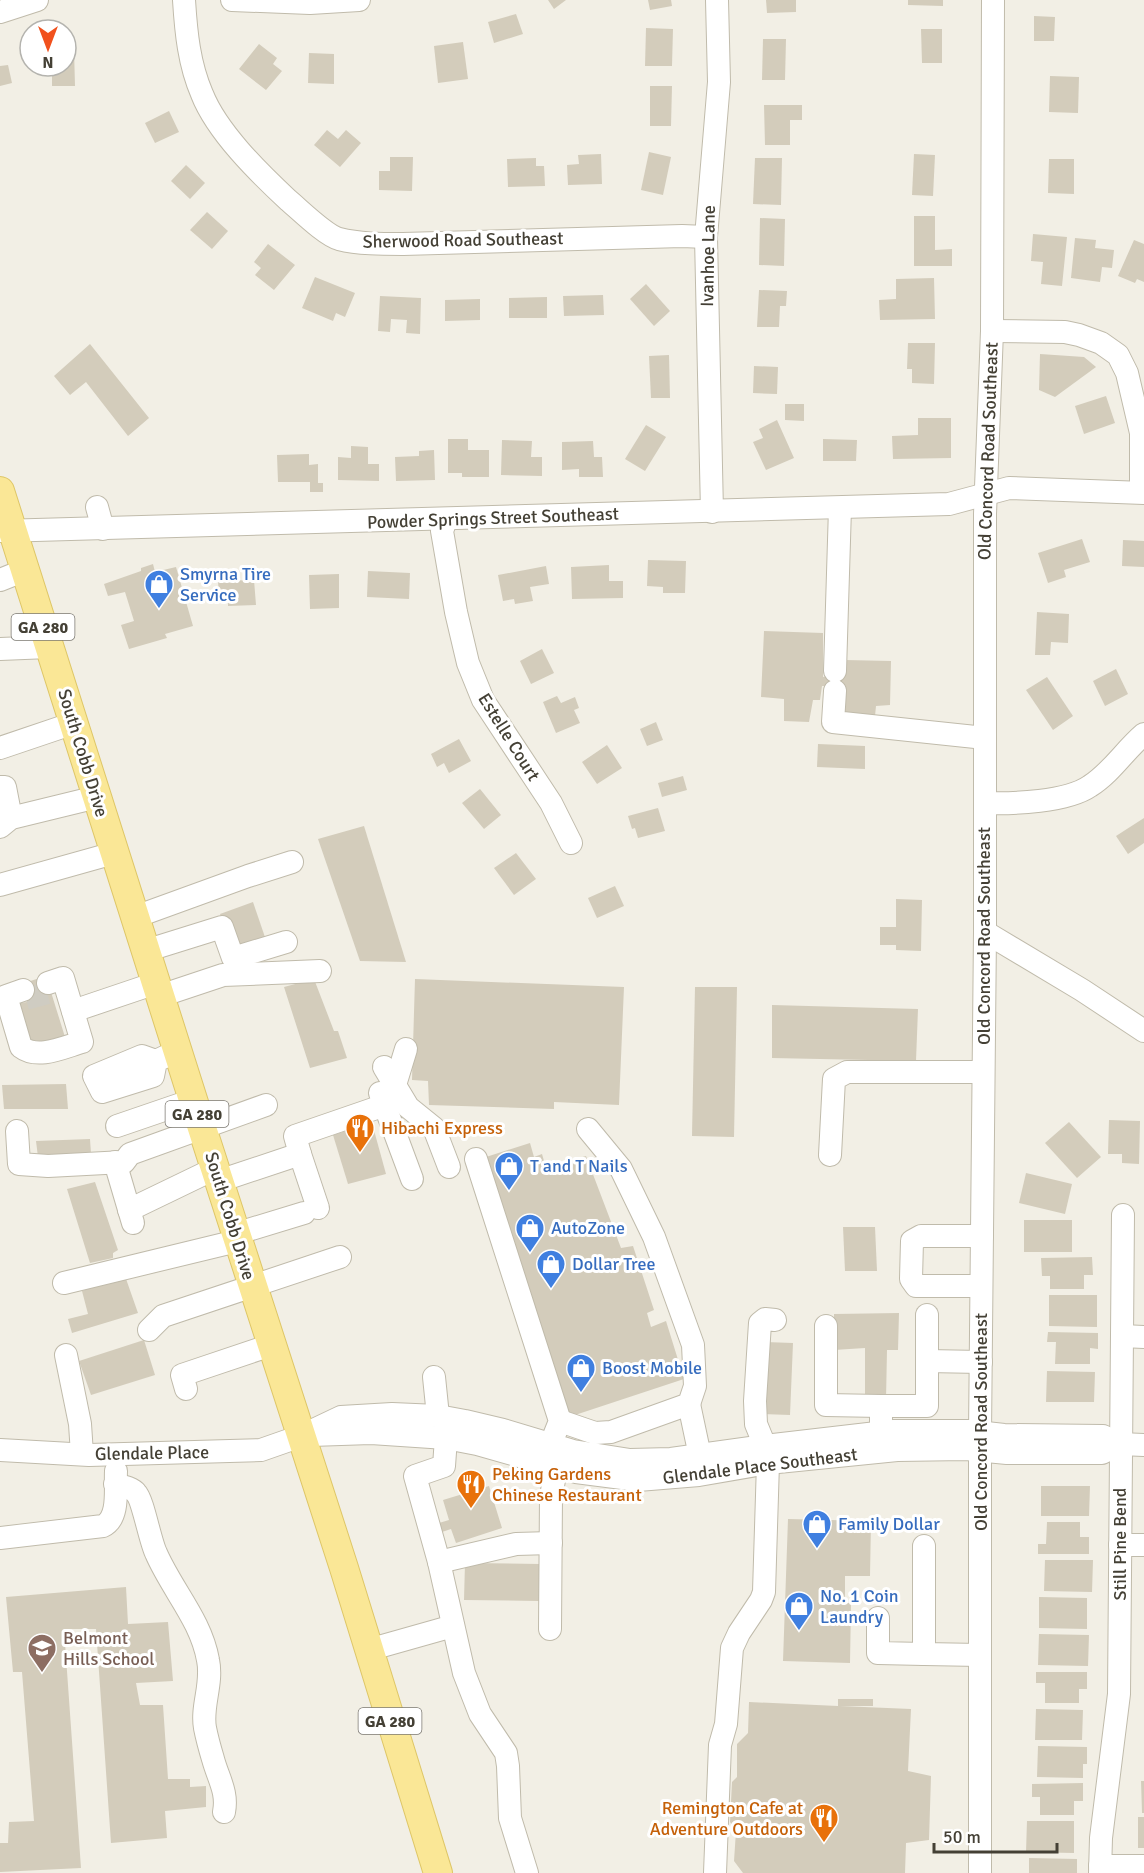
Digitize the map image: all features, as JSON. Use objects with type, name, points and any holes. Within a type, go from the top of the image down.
[{"type":"main road","name":"South Cobb Drive","points":[[0,491],[13,575],[50,647],[158,990],[166,1056],[193,1100],[438,1873]]},
{"type":"street","points":[[0,12],[37,0]]},
{"type":"street","name":"Sherwood Road Southeast","points":[[184,0],[187,44],[202,95],[217,120],[253,167],[307,217],[336,238],[366,243],[403,244],[706,237]]},
{"type":"street","points":[[232,0],[310,3],[359,0]]},
{"type":"street","name":"Ivanhoe Lane","points":[[712,512],[706,237],[719,82],[717,0]]},
{"type":"street","name":"Old Concord Road Southeast","points":[[980,1873],[986,495],[992,331],[993,0]]},
{"type":"street","points":[[992,331],[1079,335],[1101,343],[1118,355],[1127,373],[1141,433],[1143,492]]},
{"type":"street","name":"Powder Springs Street Southeast","points":[[6,531],[100,518],[446,520],[949,504],[1009,488],[1143,492]]},
{"type":"street","points":[[840,508],[833,722],[985,738]]},
{"type":"street","name":"Estelle Court","points":[[446,520],[442,531],[456,612],[468,663],[483,700],[551,803],[571,843]]},
{"type":"street","points":[[0,649],[50,647]]},
{"type":"street","points":[[0,748],[74,723]]},
{"type":"street","points":[[985,803],[1009,804],[1051,799],[1089,787],[1144,734]]},
{"type":"street","points":[[0,787],[5,787],[6,822],[97,797]]},
{"type":"street","points":[[0,885],[114,852]]},
{"type":"street","points":[[135,917],[292,862]]},
{"type":"street","points":[[146,951],[222,927],[233,958],[286,942]]},
{"type":"street","points":[[985,932],[1058,975],[1144,1031]]},
{"type":"street","points":[[74,1011],[223,975],[320,971]]},
{"type":"street","points":[[19,998],[21,1047],[26,1051],[39,1053],[82,1041],[74,1011],[55,987]]},
{"type":"street","points":[[63,1283],[236,1237],[311,1210],[295,1136],[384,1082],[406,1049]]},
{"type":"street","points":[[98,1084],[142,1056],[166,1056]]},
{"type":"street","points":[[830,1155],[834,1079],[847,1072],[983,1072]]},
{"type":"street","points":[[384,1082],[408,1107],[434,1128],[449,1167]]},
{"type":"street","points":[[384,1082],[412,1179]]},
{"type":"street","points":[[117,1126],[193,1100]]},
{"type":"street","points":[[17,1131],[19,1164],[48,1166],[122,1158],[266,1105]]},
{"type":"street","points":[[588,1130],[621,1169],[654,1237],[693,1345],[695,1386],[689,1404],[702,1465]]},
{"type":"street","points":[[122,1158],[131,1216],[217,1175],[300,1154]]},
{"type":"street","points":[[476,1159],[560,1421],[554,1436],[555,1475],[551,1496],[550,1629]]},
{"type":"street","name":"Still Pine Bend","points":[[1100,1869],[1104,1810],[1119,1694],[1120,1444],[1133,1337],[1123,1215]]},
{"type":"street","points":[[981,1286],[916,1286],[911,1279],[912,1241],[921,1236],[982,1236]]},
{"type":"street","points":[[149,1330],[163,1316],[340,1257]]},
{"type":"street","points":[[826,1326],[826,1405],[927,1406],[927,1315]]},
{"type":"street","points":[[715,1873],[720,1744],[726,1724],[732,1648],[764,1592],[766,1454],[756,1424],[755,1401],[760,1323],[765,1319],[775,1320]]},
{"type":"street","points":[[186,1389],[182,1375],[270,1345]]},
{"type":"street","points":[[66,1355],[80,1424],[82,1454]]},
{"type":"street","points":[[927,1361],[981,1362]]},
{"type":"street","points":[[434,1377],[438,1416]]},
{"type":"street","points":[[560,1421],[595,1432],[611,1432],[689,1404]]},
{"type":"street","points":[[881,1406],[881,1432]]},
{"type":"street","name":"Glendale Place Southeast","points":[[301,1436],[341,1417],[392,1414],[438,1416],[484,1425],[553,1455],[576,1472],[628,1479],[665,1479],[702,1465],[881,1432],[927,1430],[981,1442]]},
{"type":"street","name":"Glendale Place Southeast","points":[[301,1436],[371,1433],[446,1438],[553,1455]]},
{"type":"street","name":"Glendale Place","points":[[0,1450],[117,1454],[205,1448],[261,1450],[301,1436]]},
{"type":"street","points":[[981,1442],[1006,1454],[1103,1436],[1120,1444],[1144,1445]]},
{"type":"street","points":[[446,1438],[444,1466],[415,1476],[439,1562],[464,1673],[476,1706],[506,1753],[510,1818],[527,1873]]},
{"type":"street","name":"Glendale Place Southeast","points":[[766,1454],[897,1450],[981,1442]]},
{"type":"street","points":[[0,1538],[108,1524],[114,1513],[117,1454]]},
{"type":"street","points":[[115,1484],[135,1491],[141,1499],[143,1515],[155,1552],[176,1592],[197,1623],[208,1660],[210,1682],[204,1725],[213,1761],[225,1791],[224,1812]]},
{"type":"street","points":[[439,1562],[516,1544],[551,1543]]},
{"type":"street","points":[[1120,1545],[1144,1545]]},
{"type":"street","points":[[924,1546],[924,1654]]},
{"type":"street","points":[[878,1618],[878,1653],[980,1655]]},
{"type":"street","points":[[368,1650],[453,1626]]},
{"type":"street","points":[[1100,1869],[1144,1866]]},
{"type":"building","points":[[548,0],[566,0],[554,9]]},
{"type":"building","points":[[648,0],[671,0],[672,6],[650,10]]},
{"type":"building","points":[[766,0],[796,0],[796,12],[767,13]]},
{"type":"building","points":[[908,0],[943,0],[943,6],[908,5]]},
{"type":"building","points":[[516,14],[523,34],[494,43],[488,22]]},
{"type":"building","points":[[1034,16],[1055,17],[1054,41],[1034,41]]},
{"type":"building","points":[[646,28],[673,29],[672,66],[645,66]]},
{"type":"building","points":[[921,29],[942,29],[942,63],[922,63]]},
{"type":"building","points":[[763,39],[786,39],[785,80],[762,80]]},
{"type":"building","points":[[463,42],[468,79],[438,83],[434,46]]},
{"type":"building","points":[[259,44],[277,58],[273,64],[282,71],[266,90],[239,69]]},
{"type":"building","points":[[309,53],[334,54],[334,84],[308,83]]},
{"type":"building","points":[[8,65],[12,83],[0,86],[0,66]]},
{"type":"building","points":[[1050,76],[1079,77],[1078,113],[1049,112]]},
{"type":"building","points":[[52,78],[75,78],[75,86],[52,86]]},
{"type":"building","points":[[650,86],[672,86],[671,126],[650,126]]},
{"type":"building","points":[[764,105],[802,105],[802,120],[790,120],[790,145],[765,145]]},
{"type":"building","points":[[169,111],[179,132],[155,143],[145,123]]},
{"type":"building","points":[[327,130],[338,139],[346,130],[361,143],[340,167],[314,145]]},
{"type":"building","points":[[649,152],[671,157],[663,195],[641,190]]},
{"type":"building","points":[[601,154],[602,184],[568,185],[567,165],[579,164],[578,155]]},
{"type":"building","points":[[914,154],[935,155],[933,196],[912,195]]},
{"type":"building","points":[[390,157],[413,157],[412,191],[379,190],[379,171],[390,171]]},
{"type":"building","points":[[536,158],[536,166],[544,166],[545,186],[508,187],[507,159]]},
{"type":"building","points":[[755,158],[782,158],[781,205],[753,204]]},
{"type":"building","points":[[1049,159],[1074,159],[1074,194],[1048,193]]},
{"type":"building","points":[[186,165],[205,183],[190,199],[171,181]]},
{"type":"building","points":[[207,212],[228,231],[212,249],[190,230]]},
{"type":"building","points":[[914,216],[935,216],[935,250],[952,249],[952,266],[914,266]]},
{"type":"building","points":[[760,218],[785,219],[784,266],[759,265]]},
{"type":"building","points":[[1033,234],[1067,237],[1062,286],[1041,284],[1043,262],[1031,261]]},
{"type":"building","points":[[1075,238],[1096,240],[1095,248],[1114,250],[1112,268],[1102,267],[1100,282],[1071,278]]},
{"type":"building","points":[[1134,240],[1144,244],[1144,282],[1137,279],[1135,283],[1118,276]]},
{"type":"building","points":[[268,244],[295,265],[274,290],[255,275],[261,268],[254,262]]},
{"type":"building","points":[[315,277],[355,293],[345,317],[336,313],[333,321],[302,308]]},
{"type":"building","points":[[934,278],[935,319],[880,320],[879,300],[896,299],[896,279]]},
{"type":"building","points":[[646,284],[670,311],[654,326],[630,299]]},
{"type":"building","points":[[759,290],[787,291],[786,306],[780,306],[779,327],[757,327]]},
{"type":"building","points":[[603,295],[604,315],[564,316],[563,296]]},
{"type":"building","points":[[380,296],[421,298],[420,334],[406,333],[407,320],[391,319],[390,332],[378,331]]},
{"type":"building","points":[[547,297],[547,318],[509,318],[509,298]]},
{"type":"building","points":[[480,299],[480,320],[445,321],[445,300]]},
{"type":"building","points":[[908,343],[935,343],[934,384],[912,383],[912,369],[907,369]]},
{"type":"building","points":[[90,344],[149,418],[128,436],[86,382],[70,395],[54,376]]},
{"type":"building","points":[[1040,354],[1084,357],[1096,367],[1055,397],[1039,390]]},
{"type":"building","points":[[669,355],[670,398],[651,398],[649,356]]},
{"type":"building","points":[[754,366],[778,367],[777,394],[753,393]]},
{"type":"building","points":[[1106,396],[1115,423],[1084,434],[1075,406]]},
{"type":"building","points":[[785,404],[804,404],[804,421],[785,420]]},
{"type":"building","points":[[918,418],[951,418],[951,458],[893,459],[892,436],[918,435]]},
{"type":"building","points":[[777,420],[794,458],[766,470],[753,442],[763,438],[759,429]]},
{"type":"building","points":[[646,425],[666,437],[645,471],[625,459]]},
{"type":"building","points":[[448,439],[468,439],[468,450],[489,450],[489,477],[462,477],[462,473],[448,473]]},
{"type":"building","points":[[823,439],[857,440],[856,461],[823,461]]},
{"type":"building","points":[[502,440],[532,441],[531,457],[542,457],[542,476],[501,475]]},
{"type":"building","points":[[593,441],[594,457],[602,457],[603,477],[579,477],[579,469],[562,470],[562,442]]},
{"type":"building","points":[[351,446],[368,447],[368,464],[379,464],[379,481],[338,480],[338,457],[351,458]]},
{"type":"building","points":[[434,450],[435,480],[396,481],[395,457],[419,456],[419,451]]},
{"type":"building","points":[[309,454],[309,465],[318,464],[318,483],[323,483],[323,492],[310,492],[310,482],[278,482],[277,455]]},
{"type":"building","points":[[1082,539],[1090,562],[1064,570],[1066,577],[1048,583],[1038,553]]},
{"type":"building","points":[[1123,540],[1144,541],[1144,567],[1122,566]]},
{"type":"building","points":[[648,560],[686,561],[685,593],[663,593],[663,587],[647,586]]},
{"type":"building","name":"Smyrna Tire Service","points":[[153,564],[155,572],[176,567],[193,626],[165,634],[167,638],[129,649],[121,625],[134,621],[125,592],[108,596],[104,584],[141,571],[141,568]]},
{"type":"building","points":[[609,565],[609,581],[623,581],[623,598],[572,599],[571,567]]},
{"type":"building","points":[[546,566],[549,584],[530,587],[533,601],[515,604],[514,599],[503,601],[498,575]]},
{"type":"building","points":[[368,571],[410,573],[409,599],[367,597]]},
{"type":"building","points":[[339,574],[339,608],[310,609],[309,575]]},
{"type":"building","points":[[254,580],[256,605],[228,606],[228,596],[219,597],[218,581]]},
{"type":"building","points":[[1037,612],[1069,614],[1068,643],[1051,642],[1050,655],[1035,655]]},
{"type":"building","points":[[764,631],[823,633],[823,677],[828,676],[845,660],[891,661],[890,705],[876,706],[875,716],[844,714],[829,686],[822,686],[820,700],[813,700],[809,722],[784,721],[784,699],[761,697]]},
{"type":"building","points":[[542,649],[554,673],[531,684],[520,661]]},
{"type":"building","points":[[1116,669],[1128,694],[1105,706],[1093,681]]},
{"type":"building","points":[[1047,677],[1073,716],[1053,730],[1026,690]]},
{"type":"building","points":[[557,696],[561,703],[575,697],[579,708],[574,710],[580,723],[556,733],[543,702]]},
{"type":"building","points":[[656,722],[663,740],[647,746],[640,729]]},
{"type":"building","points":[[459,739],[471,761],[449,773],[444,763],[437,767],[431,754]]},
{"type":"building","points":[[818,744],[865,746],[865,769],[817,767]]},
{"type":"building","points":[[607,745],[622,768],[597,784],[582,762]]},
{"type":"building","points":[[683,776],[687,790],[662,797],[658,783]]},
{"type":"building","points":[[480,789],[501,815],[484,829],[462,803]]},
{"type":"building","points":[[658,808],[665,831],[638,838],[628,816]]},
{"type":"building","points":[[1144,818],[1144,843],[1128,854],[1116,836]]},
{"type":"building","points":[[364,826],[406,962],[360,961],[318,839]]},
{"type":"building","points":[[516,853],[536,879],[514,895],[494,868]]},
{"type":"building","points":[[615,886],[624,906],[597,918],[588,898]]},
{"type":"building","points":[[896,899],[922,900],[921,951],[896,950],[896,945],[880,945],[880,927],[896,927]]},
{"type":"building","points":[[253,902],[267,943],[234,954],[220,914]]},
{"type":"building","points":[[46,976],[65,1037],[27,1049],[13,1004],[27,1002],[21,984]]},
{"type":"building","points":[[314,979],[334,1031],[338,1031],[347,1058],[310,1068],[284,987]]},
{"type":"building","points":[[415,979],[624,987],[619,1105],[554,1102],[554,1109],[429,1105],[428,1081],[412,1080]]},
{"type":"building","points":[[695,987],[737,987],[734,1137],[692,1136]]},
{"type":"building","points":[[772,1005],[918,1009],[916,1061],[772,1058]]},
{"type":"building","points":[[66,1084],[68,1109],[4,1109],[2,1085]]},
{"type":"building","points":[[1109,1120],[1140,1121],[1139,1164],[1122,1163],[1122,1154],[1108,1154]]},
{"type":"building","points":[[1069,1122],[1101,1157],[1077,1178],[1045,1143]]},
{"type":"building","name":"Hibachi Express","points":[[372,1123],[386,1174],[348,1184],[333,1135]]},
{"type":"building","points":[[90,1139],[91,1154],[38,1157],[36,1141]]},
{"type":"building","points":[[530,1143],[534,1157],[542,1154],[546,1168],[586,1156],[621,1248],[633,1246],[654,1310],[647,1313],[651,1327],[666,1321],[684,1379],[569,1417],[486,1157]]},
{"type":"building","points":[[1026,1173],[1072,1184],[1065,1214],[1019,1203]]},
{"type":"building","points":[[95,1182],[118,1250],[113,1253],[113,1258],[90,1263],[67,1189]]},
{"type":"building","points":[[1024,1220],[1072,1220],[1072,1252],[1024,1252]]},
{"type":"building","points":[[843,1227],[875,1227],[877,1271],[845,1271]]},
{"type":"building","points":[[1092,1257],[1093,1275],[1084,1275],[1084,1289],[1050,1289],[1050,1276],[1042,1276],[1041,1258]]},
{"type":"building","points":[[125,1276],[138,1313],[72,1333],[68,1319],[88,1314],[82,1291]]},
{"type":"building","points":[[1049,1295],[1097,1295],[1097,1327],[1049,1326]]},
{"type":"building","points":[[899,1313],[898,1350],[887,1350],[886,1400],[865,1401],[865,1348],[834,1350],[834,1314]]},
{"type":"building","points":[[1048,1332],[1098,1333],[1098,1349],[1090,1348],[1090,1364],[1055,1364],[1056,1342],[1047,1342]]},
{"type":"building","points":[[144,1340],[155,1375],[91,1395],[79,1361]]},
{"type":"building","points":[[765,1342],[793,1343],[790,1415],[762,1414]]},
{"type":"building","points":[[1047,1371],[1095,1372],[1094,1402],[1046,1402]]},
{"type":"building","name":"Peking Gardens Chinese Restaurant","points":[[489,1486],[502,1528],[456,1543],[451,1529],[442,1532],[439,1523],[449,1520],[443,1500]]},
{"type":"building","points":[[1041,1486],[1090,1486],[1089,1516],[1041,1516]]},
{"type":"building","points":[[788,1519],[871,1521],[870,1576],[845,1576],[845,1603],[851,1603],[850,1663],[783,1661]]},
{"type":"building","points":[[1047,1522],[1080,1522],[1080,1537],[1089,1537],[1089,1554],[1038,1554],[1038,1544],[1046,1544]]},
{"type":"building","points":[[1045,1560],[1093,1560],[1092,1592],[1044,1591]]},
{"type":"building","points":[[465,1563],[540,1564],[539,1601],[464,1600]]},
{"type":"building","points":[[126,1587],[128,1624],[168,1622],[173,1681],[136,1683],[140,1705],[163,1705],[168,1779],[190,1779],[190,1787],[206,1786],[206,1807],[165,1811],[167,1838],[111,1843],[96,1629],[64,1629],[81,1868],[0,1872],[0,1843],[8,1843],[9,1822],[34,1821],[22,1672],[13,1672],[6,1597]]},
{"type":"building","points":[[1039,1597],[1087,1598],[1087,1629],[1039,1628]]},
{"type":"building","points":[[1039,1634],[1089,1635],[1088,1666],[1038,1665]]},
{"type":"building","points":[[1036,1672],[1087,1672],[1087,1689],[1079,1689],[1079,1703],[1045,1703],[1045,1683],[1036,1683]]},
{"type":"building","points":[[838,1699],[873,1699],[873,1706],[840,1706],[911,1709],[908,1771],[931,1776],[929,1840],[906,1843],[905,1873],[743,1873],[734,1861],[736,1831],[730,1822],[732,1782],[737,1777],[737,1744],[748,1733],[749,1702],[838,1706]]},
{"type":"building","points":[[1036,1709],[1083,1710],[1082,1740],[1035,1740]]},
{"type":"building","points":[[1038,1746],[1087,1747],[1087,1764],[1083,1764],[1083,1778],[1037,1777]]},
{"type":"building","points":[[1141,1781],[1144,1781],[1144,1813],[1142,1813]]},
{"type":"building","points":[[1083,1783],[1083,1801],[1074,1801],[1074,1815],[1040,1815],[1040,1797],[1032,1797],[1032,1784]]},
{"type":"building","points":[[1138,1817],[1144,1817],[1144,1848],[1138,1848]]},
{"type":"building","points":[[1027,1821],[1074,1821],[1074,1853],[1026,1852]]},
{"type":"building","points":[[1029,1858],[1077,1859],[1077,1873],[1029,1873]]},
{"type":"tunnel","points":[[26,999],[51,992]]},
{"type":"place","name":"Smyrna Tire Service","points":[[159,610]]},
{"type":"place","name":"Hibachi Express","points":[[360,1154]]},
{"type":"place","name":"T and T Nails","points":[[509,1192]]},
{"type":"place","name":"AutoZone","points":[[530,1254]]},
{"type":"place","name":"Dollar Tree","points":[[551,1290]]},
{"type":"place","name":"Boost Mobile","points":[[581,1394]]},
{"type":"place","name":"Peking Gardens Chinese Restaurant","points":[[471,1510]]},
{"type":"place","name":"Family Dollar","points":[[817,1550]]},
{"type":"place","name":"No. 1 Coin Laundry","points":[[799,1632]]},
{"type":"place","name":"Belmont Hills School","points":[[42,1674]]},
{"type":"place","name":"Remington Cafe at Adventure Outdoors","points":[[824,1844]]}]
